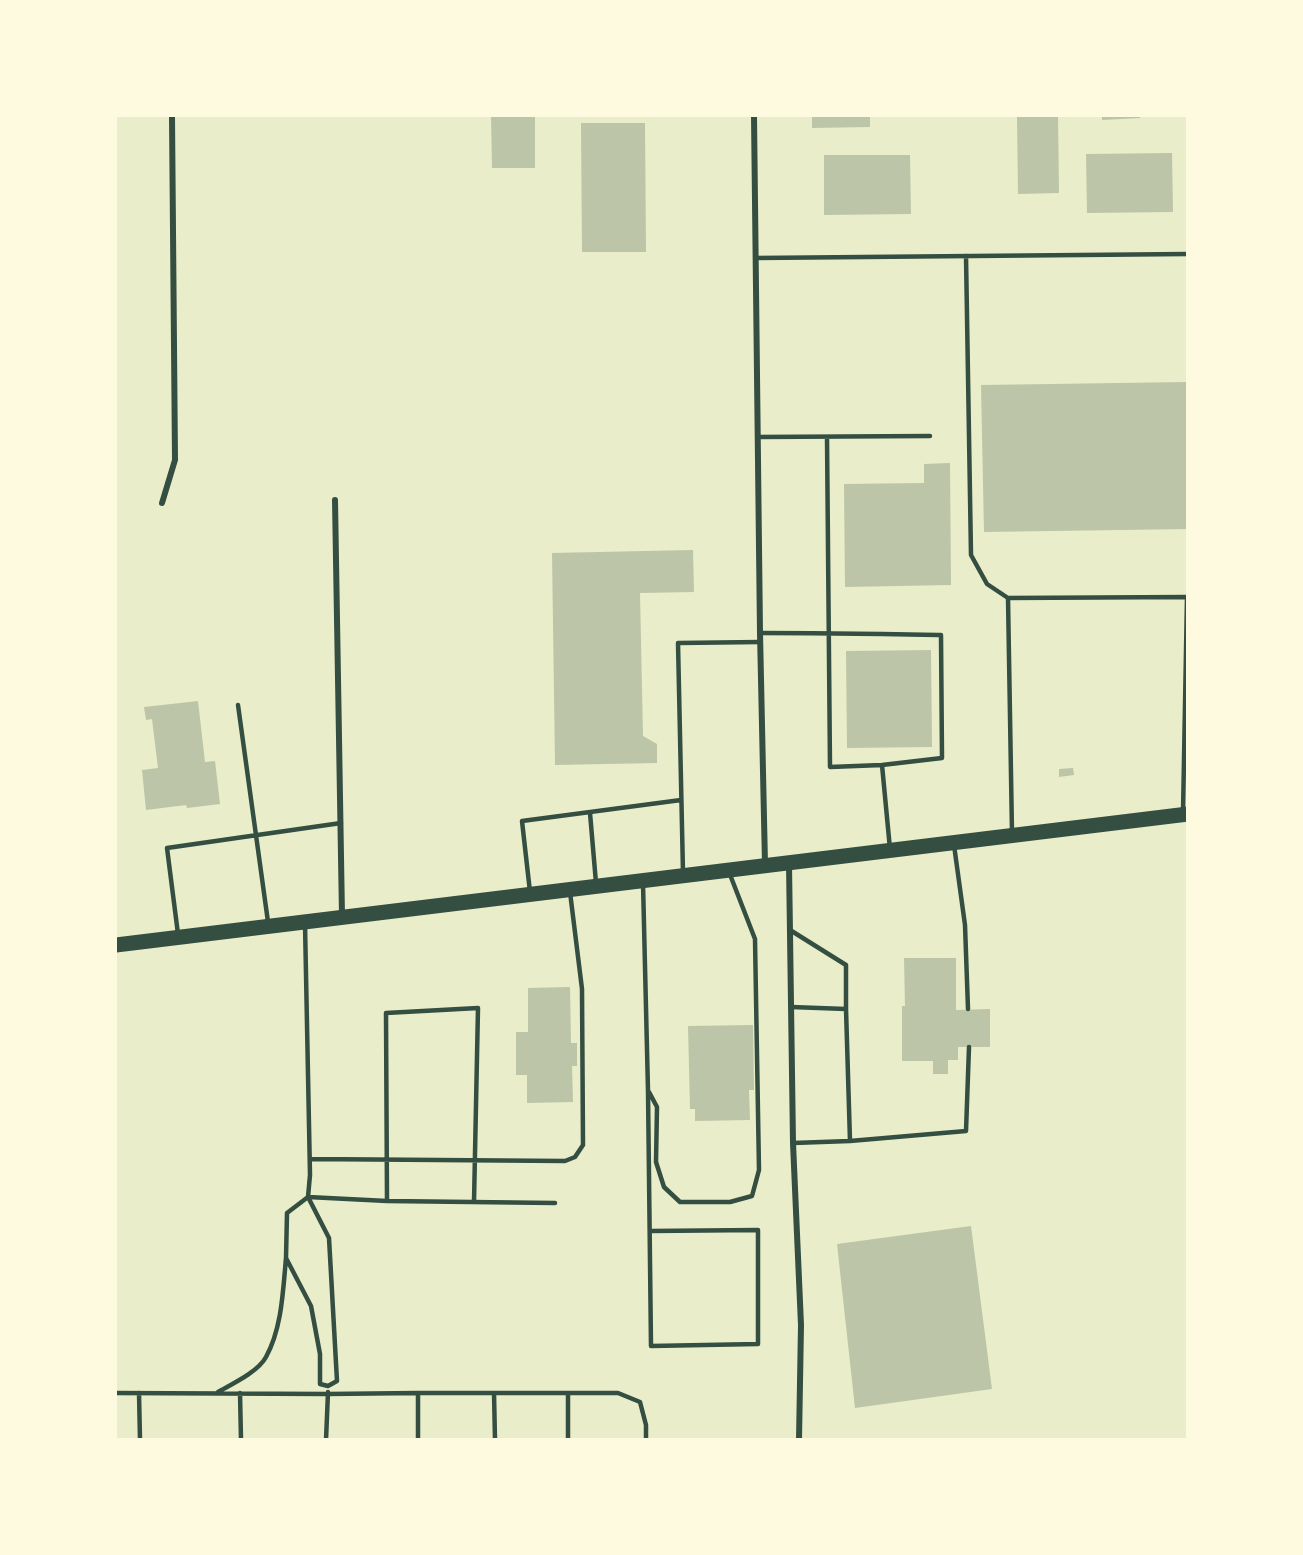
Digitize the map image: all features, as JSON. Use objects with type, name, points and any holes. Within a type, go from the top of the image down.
[{"type":"main road","points":[[116,945],[1185,814]]},
{"type":"street","points":[[162,503],[175,460],[172,116]]},
{"type":"street","points":[[754,116],[765,865]]},
{"type":"street","points":[[335,500],[342,917]]},
{"type":"street","points":[[789,862],[793,1143],[801,1325],[798,1440]]},
{"type":"lane","points":[[756,258],[1188,254]]},
{"type":"lane","points":[[966,256],[971,555],[987,584],[1008,598],[1187,597],[1185,814]]},
{"type":"lane","points":[[758,437],[930,436]]},
{"type":"lane","points":[[760,633],[829,634],[940,635],[942,758],[882,765],[830,766],[829,634],[827,437]]},
{"type":"lane","points":[[1008,598],[1012,835]]},
{"type":"lane","points":[[683,875],[678,643],[760,642]]},
{"type":"lane","points":[[238,705],[268,926]]},
{"type":"lane","points":[[882,765],[890,849]]},
{"type":"lane","points":[[530,894],[522,821],[681,800]]},
{"type":"lane","points":[[590,813],[596,885]]},
{"type":"lane","points":[[179,937],[167,848],[341,823]]},
{"type":"lane","points":[[953,842],[965,925],[968,1009]]},
{"type":"lane","points":[[648,1091],[657,1107],[656,1162],[664,1186],[680,1202],[730,1202],[752,1196],[759,1170],[755,939],[728,869]]},
{"type":"lane","points":[[643,880],[651,1346],[758,1344],[758,1230],[650,1231]]},
{"type":"lane","points":[[310,1159],[565,1161],[575,1157],[583,1145],[582,989],[570,889]]},
{"type":"lane","points":[[286,1258],[311,1306],[320,1354],[320,1384],[328,1386],[337,1382],[329,1238],[308,1197],[310,1159],[305,921]]},
{"type":"lane","points":[[790,930],[846,965],[850,1141]]},
{"type":"lane","points":[[791,1007],[846,1009]]},
{"type":"lane","points":[[387,1201],[386,1013],[478,1008],[474,1202]]},
{"type":"lane","points":[[793,1143],[850,1141],[966,1131],[969,1047]]},
{"type":"lane","points":[[215,1393],[244,1378],[266,1359],[279,1324],[286,1258],[287,1213],[308,1197],[387,1201],[555,1203]]},
{"type":"lane","points":[[326,1440],[328,1386]]},
{"type":"lane","points":[[116,1393],[618,1393],[640,1402],[646,1425],[646,1440]]},
{"type":"lane","points":[[140,1393],[140,1440]]},
{"type":"lane","points":[[240,1393],[241,1440]]},
{"type":"lane","points":[[418,1393],[418,1440]]},
{"type":"lane","points":[[494,1393],[495,1440]]},
{"type":"lane","points":[[568,1393],[568,1440]]},
{"type":"building","points":[[491,116],[535,116],[535,168],[492,168]]},
{"type":"building","points":[[812,116],[870,116],[870,127],[812,128]]},
{"type":"building","points":[[1017,116],[1058,116],[1059,193],[1018,194]]},
{"type":"building","points":[[1102,116],[1140,116],[1140,118],[1102,120]]},
{"type":"building","points":[[581,123],[645,123],[646,252],[582,252]]},
{"type":"building","points":[[1172,153],[1173,212],[1087,213],[1086,154]]},
{"type":"building","points":[[824,155],[910,155],[911,214],[824,215]]},
{"type":"building","points":[[1188,382],[1188,529],[984,532],[981,385]]},
{"type":"building","points":[[950,463],[951,585],[845,587],[844,484],[924,483],[924,464]]},
{"type":"building","points":[[693,550],[694,592],[640,593],[643,736],[657,744],[657,763],[555,765],[552,553]]},
{"type":"building","points":[[931,650],[932,747],[847,748],[846,651]]},
{"type":"building","points":[[198,701],[205,762],[215,761],[220,804],[146,810],[142,770],[158,768],[152,719],[146,720],[144,707]]},
{"type":"building","points":[[1073,768],[1074,775],[1059,777],[1059,769]]},
{"type":"building","points":[[904,958],[956,958],[956,1010],[990,1009],[990,1047],[958,1047],[958,1060],[948,1060],[948,1074],[933,1074],[933,1061],[902,1061],[902,1006],[905,1006]]},
{"type":"building","points":[[570,987],[571,1043],[577,1043],[577,1066],[572,1066],[573,1102],[527,1103],[527,1075],[516,1075],[516,1032],[528,1032],[528,988]]},
{"type":"building","points":[[753,1025],[754,1090],[749,1090],[750,1120],[695,1121],[695,1109],[690,1109],[688,1026]]},
{"type":"building","points":[[971,1226],[992,1389],[855,1408],[837,1244]]}]
